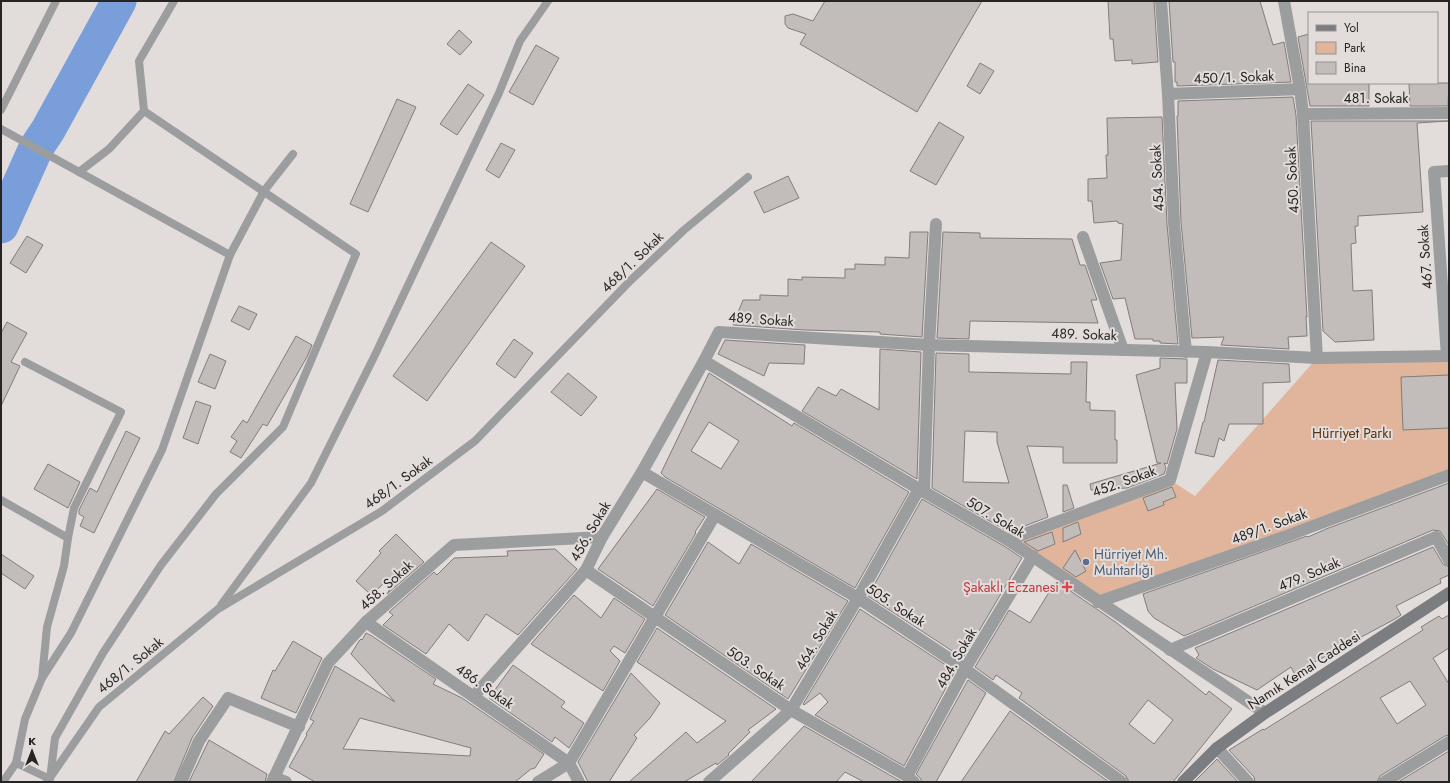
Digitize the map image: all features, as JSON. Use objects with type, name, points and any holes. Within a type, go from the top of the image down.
[{"type":"main road","name":"Namık Kemal Caddesi","points":[[1183,782],[1217,748],[1264,713],[1449,593]]},
{"type":"street","name":"454. Sokak","points":[[1161,1],[1168,94],[1174,223],[1186,352]]},
{"type":"street","name":"450. Sokak","points":[[1284,1],[1303,114],[1317,358]]},
{"type":"street","name":"450/1. Sokak","points":[[1168,94],[1300,89]]},
{"type":"street","name":"481. Sokak","points":[[1303,114],[1449,113]]},
{"type":"street","name":"467. Sokak","points":[[1448,356],[1434,172],[1449,171]]},
{"type":"street","points":[[922,491],[936,224]]},
{"type":"street","points":[[1083,237],[1123,350]]},
{"type":"street","name":"489. Sokak","points":[[719,332],[929,345],[1207,352],[1317,358],[1448,356]]},
{"type":"street","name":"456. Sokak","points":[[474,696],[586,570],[602,537],[642,472],[719,332]]},
{"type":"street","name":"452. Sokak","points":[[1008,540],[1170,480],[1207,352]]},
{"type":"street","name":"507. Sokak","points":[[704,361],[922,491],[1008,540],[1264,713]]},
{"type":"street","name":"505. Sokak","points":[[642,472],[858,598],[966,669],[1122,782]]},
{"type":"street","name":"489/1. Sokak","points":[[1098,602],[1284,537],[1449,475]]},
{"type":"street","name":"464. Sokak","points":[[709,782],[791,710],[922,491]]},
{"type":"street","points":[[538,782],[569,763],[715,515]]},
{"type":"street","name":"458. Sokak","points":[[273,780],[328,663],[366,622],[454,545],[602,537]]},
{"type":"street","name":"479. Sokak","points":[[1170,650],[1436,537],[1449,560]]},
{"type":"street","name":"484. Sokak","points":[[911,779],[966,669],[1033,556]]},
{"type":"street","name":"503. Sokak","points":[[586,570],[791,710],[911,779]]},
{"type":"street","name":"486. Sokak","points":[[366,622],[569,763],[579,782]]},
{"type":"street","points":[[181,782],[199,741],[228,698],[298,726]]},
{"type":"street","points":[[1384,782],[1449,742]]},
{"type":"street","points":[[1217,748],[1248,782]]},
{"type":"street","points":[[273,780],[286,782]]},
{"type":"lane","points":[[1,110],[56,1]]},
{"type":"lane","points":[[79,172],[108,149],[144,111],[139,61],[174,1]]},
{"type":"lane","points":[[218,609],[250,567],[310,482],[374,357],[499,93],[520,41],[548,1]]},
{"type":"lane","points":[[16,763],[48,780],[54,738],[103,653],[153,577],[216,494],[283,427],[356,254],[144,111]]},
{"type":"lane","points":[[1,129],[230,255]]},
{"type":"lane","points":[[3,782],[16,763],[25,719],[42,678],[71,634],[162,450],[230,255],[264,191],[293,154]]},
{"type":"lane","name":"468/1. Sokak","points":[[48,780],[99,707],[218,609],[382,510],[475,441],[630,281],[684,230],[748,177]]},
{"type":"lane","points":[[25,362],[121,412],[74,508],[64,566],[47,627],[42,678]]},
{"type":"lane","points":[[1,500],[68,538]]},
{"type":"green space","name":"Hürriyet Parkı","points":[[1449,356],[1449,477],[1098,602],[1008,540],[1170,480],[1195,496],[1317,358]]},
{"type":"building","points":[[825,1],[982,1],[917,112],[800,44],[806,34],[788,28],[785,24],[785,16],[793,14],[813,21]]},
{"type":"building","points":[[1108,1],[1154,1],[1158,62],[1132,64],[1132,60],[1115,61],[1113,39],[1110,39]]},
{"type":"building","points":[[1169,1],[1260,1],[1273,45],[1284,42],[1291,82],[1177,86],[1177,82],[1175,82],[1175,62],[1173,62]]},
{"type":"building","points":[[459,30],[472,42],[460,55],[447,44]]},
{"type":"building","points":[[1308,34],[1308,84],[1369,84],[1369,106],[1310,106],[1298,37]]},
{"type":"building","points":[[536,45],[559,58],[533,105],[509,92]]},
{"type":"building","points":[[980,63],[994,71],[980,94],[967,86]]},
{"type":"building","points":[[1449,83],[1448,106],[1410,106],[1409,84]]},
{"type":"building","points":[[468,84],[484,95],[457,135],[440,124]]},
{"type":"building","points":[[1293,97],[1296,115],[1307,336],[1288,337],[1289,349],[1221,345],[1224,337],[1192,338],[1181,222],[1177,116],[1178,101]]},
{"type":"building","points":[[397,99],[416,107],[368,212],[350,204]]},
{"type":"building","points":[[1162,117],[1167,224],[1178,344],[1160,343],[1160,341],[1153,341],[1153,339],[1135,339],[1125,298],[1113,299],[1100,263],[1121,260],[1123,224],[1118,223],[1117,221],[1094,223],[1092,201],[1088,201],[1088,179],[1107,178],[1107,118]]},
{"type":"building","points":[[1311,121],[1448,121],[1417,123],[1423,212],[1358,216],[1358,226],[1355,226],[1356,243],[1351,244],[1353,291],[1372,290],[1374,340],[1335,342],[1323,331]]},
{"type":"building","points":[[939,122],[964,137],[936,185],[910,171]]},
{"type":"building","points":[[501,143],[515,150],[499,178],[486,170]]},
{"type":"building","points":[[788,176],[799,198],[764,213],[754,192]]},
{"type":"building","points":[[910,232],[928,232],[922,337],[880,334],[880,332],[805,330],[733,325],[743,300],[760,300],[760,295],[788,296],[788,279],[802,280],[802,277],[845,278],[845,269],[855,269],[855,264],[885,265],[885,257],[909,258]]},
{"type":"building","points":[[943,232],[980,233],[980,238],[1072,239],[1080,265],[1085,265],[1097,300],[1091,300],[1098,323],[970,321],[969,339],[937,338]]},
{"type":"building","points":[[27,236],[43,245],[26,273],[10,263]]},
{"type":"building","points":[[491,242],[525,266],[427,401],[393,376]]},
{"type":"building","points":[[239,306],[257,314],[249,330],[231,321]]},
{"type":"building","points":[[7,322],[27,333],[11,362],[20,366],[1,406],[1,333]]},
{"type":"building","points":[[296,336],[312,345],[307,357],[267,426],[263,424],[241,458],[230,452],[237,441],[231,437],[243,420],[247,423]]},
{"type":"building","points":[[514,339],[533,353],[515,378],[496,364]]},
{"type":"building","points":[[725,340],[805,345],[804,364],[769,363],[764,376],[718,354]]},
{"type":"building","points":[[880,349],[921,352],[917,479],[802,411],[818,387],[836,396],[841,389],[879,410]]},
{"type":"building","points":[[936,353],[969,354],[969,372],[1071,374],[1071,362],[1087,362],[1086,402],[1090,402],[1090,410],[1115,411],[1117,463],[1063,463],[1063,447],[1027,446],[1048,517],[1009,532],[932,488]],"holes":[[[965,431],[997,432],[997,442],[1009,483],[963,482]]]},
{"type":"building","points":[[210,354],[226,361],[215,389],[198,382]]},
{"type":"building","points":[[1160,358],[1187,359],[1187,383],[1175,383],[1177,429],[1167,464],[1164,463],[1166,468],[1164,474],[1127,488],[1091,490],[1090,484],[1161,463],[1157,463],[1136,375],[1160,368]]},
{"type":"building","points":[[1218,360],[1289,364],[1290,382],[1263,383],[1263,424],[1229,424],[1224,441],[1219,438],[1214,457],[1195,453],[1204,422]]},
{"type":"building","points":[[568,373],[597,397],[581,416],[551,392]]},
{"type":"building","points":[[709,373],[792,426],[794,423],[909,492],[855,588],[665,477],[661,473]],"holes":[[[709,422],[739,441],[721,469],[691,451]]]},
{"type":"building","points":[[1449,375],[1449,428],[1403,430],[1401,377]]},
{"type":"building","points":[[196,401],[211,406],[198,444],[183,438]]},
{"type":"building","points":[[126,431],[140,438],[94,533],[80,526],[84,517],[79,514],[79,510],[90,488],[97,492]]},
{"type":"building","points":[[48,464],[80,482],[68,508],[34,489]]},
{"type":"building","points":[[1449,483],[1449,545],[1440,531],[1433,530],[1184,636],[1154,618],[1148,611],[1143,594],[1307,536],[1308,537]]},
{"type":"building","points":[[1063,485],[1067,485],[1074,508],[1063,512]]},
{"type":"building","points":[[1172,487],[1176,497],[1163,502],[1164,505],[1148,511],[1143,498]]},
{"type":"building","points":[[657,489],[705,517],[653,606],[598,569]]},
{"type":"building","points":[[922,499],[1022,558],[963,658],[868,596]]},
{"type":"building","points":[[1078,522],[1081,534],[1063,542],[1063,528]]},
{"type":"building","points":[[1052,532],[1055,544],[1038,551],[1024,542]]},
{"type":"building","points":[[396,534],[424,562],[387,594],[403,566],[371,595],[356,581],[381,553],[379,551]]},
{"type":"building","points":[[708,542],[739,564],[751,544],[848,601],[788,699],[665,615]]},
{"type":"building","points":[[1433,547],[1443,564],[1449,567],[1449,575],[1440,579],[1441,583],[1396,606],[1401,615],[1395,619],[1294,673],[1291,667],[1257,690],[1213,669],[1196,658],[1199,655],[1195,648]]},
{"type":"building","points":[[555,549],[577,569],[518,635],[486,614],[468,641],[449,624],[426,654],[383,625],[393,615],[389,612],[434,572],[437,575],[454,558],[508,556],[507,551]]},
{"type":"building","points":[[1075,550],[1086,571],[1076,577],[1063,568]]},
{"type":"building","points":[[1,554],[34,576],[25,589],[1,573]]},
{"type":"building","points":[[1056,581],[1117,623],[1206,695],[1209,691],[1232,709],[1173,782],[1129,782],[1126,776],[1019,698],[1022,693],[996,675],[993,680],[975,667],[1009,610],[1030,623]],"holes":[[[1148,700],[1173,720],[1154,744],[1129,724]]]},
{"type":"building","points":[[574,595],[601,618],[614,598],[645,619],[625,653],[614,646],[610,651],[620,661],[603,691],[531,644]]},
{"type":"building","points":[[860,609],[955,671],[904,766],[815,715],[828,702],[820,693],[804,705],[803,704]]},
{"type":"building","points":[[1449,615],[1449,648],[1433,658],[1449,684],[1449,735],[1380,776],[1377,782],[1255,782],[1254,777],[1229,750],[1263,729],[1264,730],[1423,630],[1421,627],[1439,616],[1442,619]],"holes":[[[1410,681],[1426,705],[1397,724],[1380,698]]]},
{"type":"building","points":[[657,628],[776,709],[748,730],[750,732],[728,754],[729,755],[717,765],[716,763],[684,782],[629,782],[686,732],[697,743],[726,721],[637,662]]},
{"type":"building","points":[[366,633],[372,636],[436,679],[433,684],[462,698],[544,754],[535,768],[531,769],[515,782],[315,782],[289,767],[314,721],[310,719],[335,666],[395,702],[351,654],[359,641],[361,639],[362,640]],"holes":[[[360,718],[471,748],[470,756],[343,749]]]},
{"type":"building","points":[[293,641],[322,658],[296,713],[261,698],[273,670],[275,671]]},
{"type":"building","points":[[513,665],[565,702],[561,707],[584,723],[569,748],[555,737],[552,742],[489,698]]},
{"type":"building","points":[[631,673],[660,703],[650,718],[634,735],[637,738],[609,782],[588,782],[578,762]]},
{"type":"building","points":[[968,680],[986,693],[936,782],[921,782],[921,779],[916,774]]},
{"type":"building","points":[[203,697],[213,706],[192,738],[174,782],[136,782],[165,731],[169,734]]},
{"type":"building","points":[[1010,711],[1109,782],[961,782]]},
{"type":"building","points":[[804,726],[902,782],[864,782],[845,772],[836,782],[751,782]]},
{"type":"building","points":[[209,740],[267,774],[265,782],[189,782]]},
{"type":"building","points":[[1449,751],[1449,782],[1398,782]]},
{"type":"building","points":[[1217,759],[1238,782],[1194,782]]},
{"type":"waterway","points":[[1,226],[36,148],[48,130],[119,1]]},
{"type":"place","name":"Hürriyet Mh. Muhtarlığı","points":[[1086,562]]},
{"type":"place","name":"Şakaklı Eczanesi","points":[[1067,587]]}]
